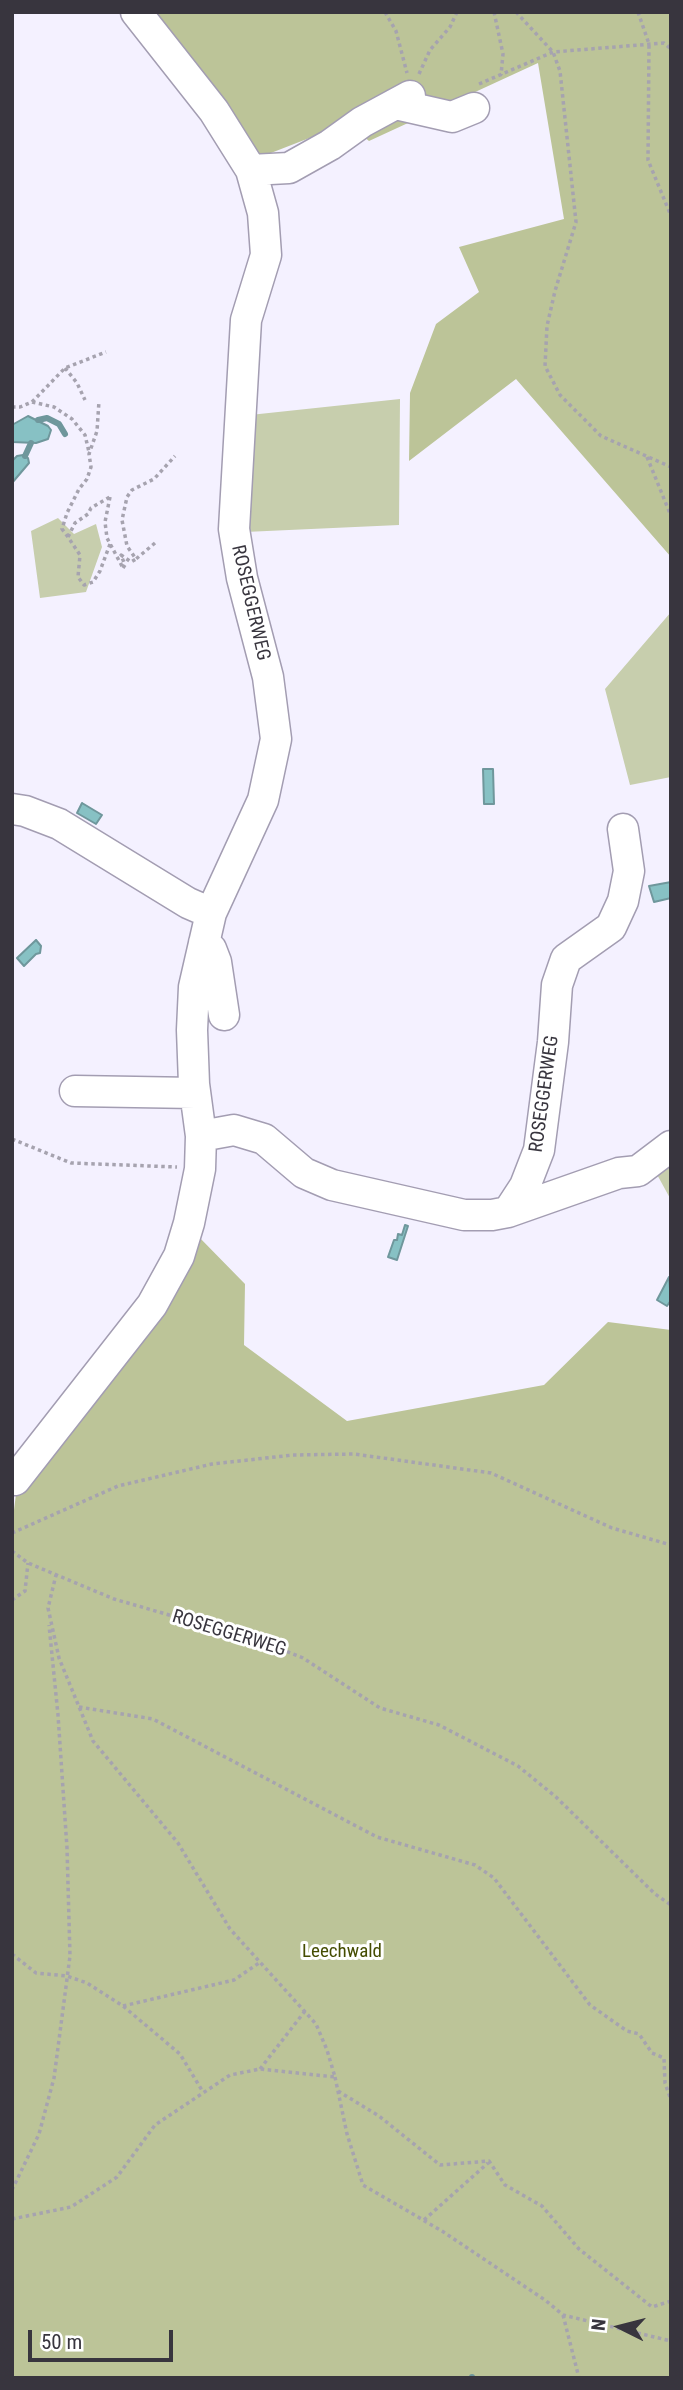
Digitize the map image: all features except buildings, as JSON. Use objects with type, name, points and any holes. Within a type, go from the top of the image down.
[{"type":"street","name":"ROSEGGERWEG","points":[[19,1466],[152,1305],[179,1256],[200,1169],[201,1136],[195,1093],[192,1030],[194,987],[211,913],[263,800],[276,739],[268,677],[242,578],[234,529],[246,320],[266,255],[263,213],[251,170],[214,111],[136,12]]},
{"type":"street","points":[[251,170],[289,168],[402,100],[452,117],[474,108]]},
{"type":"street","points":[[12,809],[59,824],[187,903],[211,913]]},
{"type":"street","name":"ROSEGGERWEG","points":[[508,1212],[525,1186],[539,1150],[547,1099],[557,985],[566,959],[611,927],[624,901],[629,871],[622,829]]},
{"type":"street","points":[[204,943],[211,949],[216,962],[224,1015]]},
{"type":"street","points":[[75,1091],[195,1093]]},
{"type":"street","points":[[201,1136],[234,1130],[264,1139],[304,1173],[332,1185],[464,1215],[508,1212],[619,1173],[638,1171],[671,1146]]},
{"type":"path","points":[[385,12],[396,31],[405,64],[402,100]]},
{"type":"path","points":[[402,100],[430,50],[450,27],[457,12]]},
{"type":"path","points":[[494,12],[503,54],[501,75],[553,52],[664,43],[671,49]]},
{"type":"path","points":[[516,12],[553,52],[560,71],[576,222],[547,326],[545,366],[561,394],[601,436],[671,467]]},
{"type":"path","points":[[638,12],[649,44],[648,160],[671,216]]},
{"type":"path","points":[[12,407],[32,402],[65,368],[106,352]]},
{"type":"path","points":[[65,368],[77,383],[85,400]]},
{"type":"path","points":[[89,454],[97,431],[99,401]]},
{"type":"path","points":[[32,402],[54,407],[72,419],[85,435],[91,467],[62,529],[80,555],[78,577],[84,585],[93,582],[100,571],[110,544]]},
{"type":"path","points":[[136,559],[122,532],[127,497],[132,490],[154,480],[175,456]]},
{"type":"path","points":[[647,457],[671,516]]},
{"type":"path","points":[[68,537],[75,523],[88,514],[91,508],[110,497],[105,522],[110,544],[123,568],[125,565],[121,555],[131,562],[155,543]]},
{"type":"path","points":[[12,1139],[71,1163],[183,1168]]},
{"type":"path","points":[[671,1445],[671,1493]]},
{"type":"path","points":[[12,1533],[118,1486],[212,1464],[293,1455],[354,1454],[491,1473],[612,1528],[671,1545]]},
{"type":"path","name":"ROSEGGERWEG","points":[[12,1551],[28,1563],[114,1599],[266,1643],[303,1658],[380,1709],[439,1725],[518,1766],[556,1797],[655,1894],[671,1905]]},
{"type":"path","points":[[12,1600],[25,1591],[28,1563]]},
{"type":"path","points":[[12,2190],[39,2134],[54,2078],[70,1956],[67,1848],[48,1608],[56,1575]]},
{"type":"path","points":[[48,1608],[59,1658],[93,1741],[178,1843],[230,1929],[316,2024],[335,2077],[347,2134],[363,2185],[424,2220],[545,2300],[563,2315],[671,2341]]},
{"type":"path","points":[[79,1707],[153,1719],[377,1837],[475,1865],[494,1878],[590,2005],[627,2031],[639,2034],[652,2053],[664,2058],[665,2084],[671,2100]]},
{"type":"path","points":[[12,1954],[36,1973],[67,1976],[87,1983],[123,2006],[180,2054],[202,2092]]},
{"type":"path","points":[[123,2006],[234,1980],[260,1962]]},
{"type":"path","points":[[260,2069],[305,2011]]},
{"type":"path","points":[[12,2219],[71,2207],[117,2177],[155,2125],[230,2075],[260,2069],[335,2077]]},
{"type":"path","points":[[338,2091],[379,2116],[440,2165],[489,2161]]},
{"type":"path","points":[[424,2220],[489,2161]]},
{"type":"path","points":[[489,2161],[505,2185],[542,2206],[579,2249],[652,2307],[671,2301]]},
{"type":"path","points":[[563,2315],[579,2378]]},
{"type":"shaded area","points":[[400,399],[399,525],[245,532],[250,415]]},
{"type":"shaded area","points":[[28,416],[48,426],[51,430],[48,439],[36,443],[12,442],[12,425]]},
{"type":"shaded area","points":[[23,455],[28,458],[29,463],[12,483],[12,461]]},
{"type":"shaded area","points":[[58,518],[74,534],[96,524],[102,547],[86,592],[40,598],[31,531]]},
{"type":"shaded area","points":[[671,612],[671,777],[630,785],[605,689]]},
{"type":"shaded area","points":[[483,769],[493,769],[494,804],[484,804]]},
{"type":"shaded area","points":[[82,803],[102,815],[96,824],[77,813]]},
{"type":"shaded area","points":[[671,882],[671,898],[654,902],[649,886]]},
{"type":"shaded area","points":[[36,940],[41,946],[40,953],[24,966],[17,958]]},
{"type":"shaded area","points":[[671,1155],[671,1200],[654,1169]]},
{"type":"shaded area","points":[[405,1225],[408,1226],[397,1260],[388,1257],[394,1240],[397,1240],[398,1234],[402,1235]]},
{"type":"shaded area","points":[[669,1277],[671,1300],[667,1306],[657,1300]]},
{"type":"green space","points":[[151,12],[671,12],[671,557],[516,379],[409,461],[410,393],[436,324],[479,292],[459,247],[564,219],[538,63],[369,141],[348,123],[258,158]]},
{"type":"green space","name":"Leechwald","points":[[198,1236],[245,1284],[244,1345],[347,1421],[544,1385],[608,1322],[671,1330],[671,2378],[12,2378],[12,1526],[16,1494]]},
{"type":"waterway","points":[[38,420],[47,418],[59,424],[65,434]]},
{"type":"waterway","points":[[25,456],[31,443]]}]
